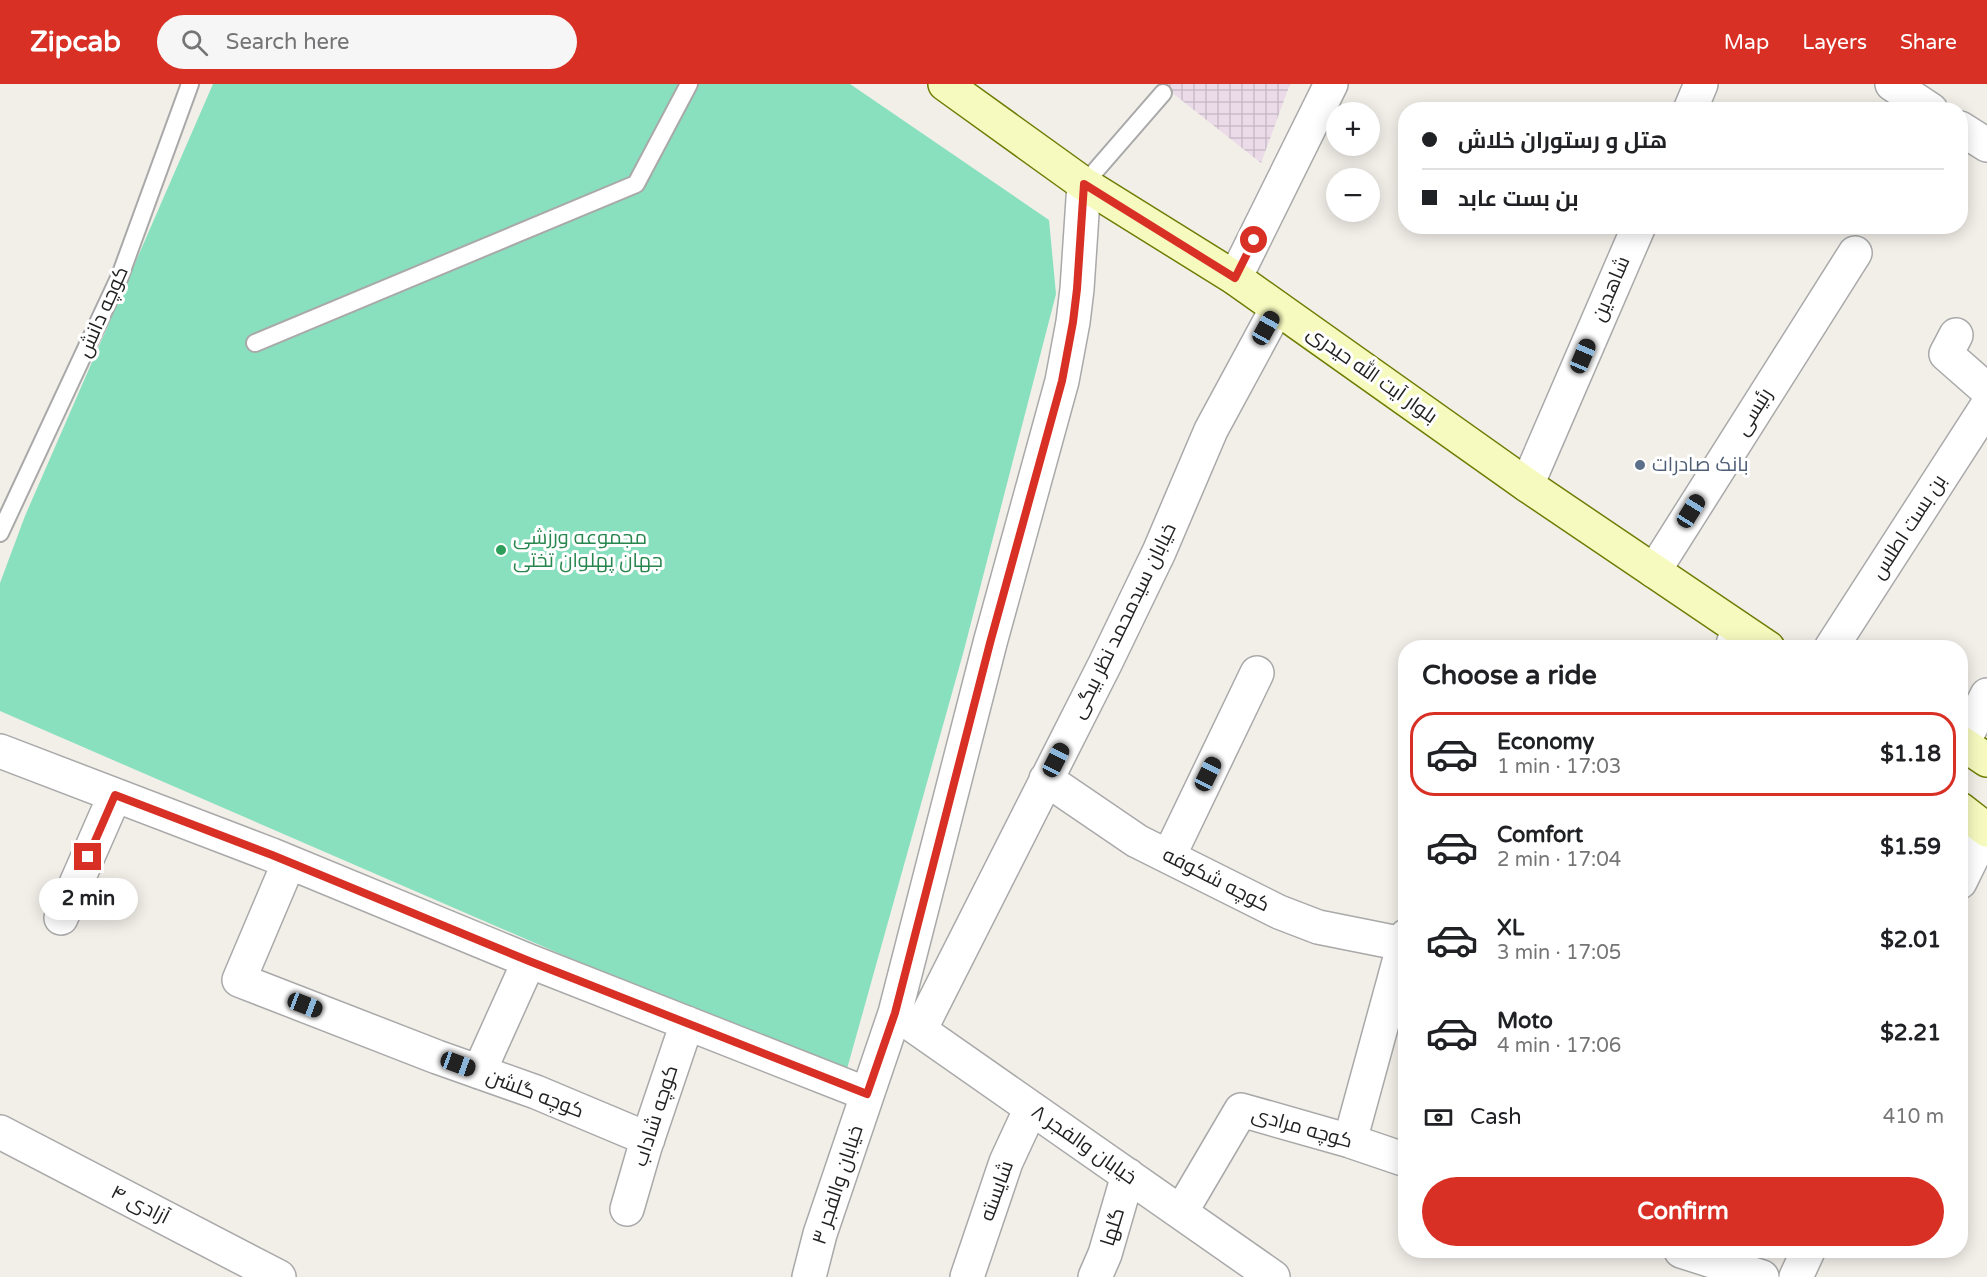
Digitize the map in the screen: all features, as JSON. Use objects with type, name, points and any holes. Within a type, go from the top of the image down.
[{"type":"main road","name":"بلوار آیت الله حیدری","points":[[945,84],[1084,184],[1235,278],[1654,571],[1735,638]]},
{"type":"main road","points":[[1968,815],[1986,830]]},
{"type":"street","points":[[1235,278],[1331,84]]},
{"type":"street","points":[[1693,102],[1701,84]]},
{"type":"street","points":[[1892,84],[1919,102]]},
{"type":"street","points":[[1968,133],[1987,146]]},
{"type":"street","name":"خیابان والفجر ۳","points":[[809,1277],[820,1234],[867,1094],[907,1022],[993,632],[1062,381],[1077,289],[1084,184]]},
{"type":"street","name":"شاهدین","points":[[1527,484],[1636,234]]},
{"type":"street","name":"رئیسی","points":[[1654,571],[1855,253]]},
{"type":"street","name":"خیابان سیدمحمد نظر بیگی","points":[[907,1022],[1023,829],[1159,552],[1211,430],[1277,308]]},
{"type":"street","points":[[1956,336],[1946,354],[1987,390]]},
{"type":"street","name":"بن بست اطلس","points":[[1836,640],[1987,406]]},
{"type":"street","points":[[1169,856],[1257,673]]},
{"type":"street","points":[[1970,748],[1987,695]]},
{"type":"street","points":[[0,751],[289,862],[529,961],[867,1094]]},
{"type":"street","name":"کوچه شکوفه","points":[[1046,779],[1137,842],[1300,921],[1345,933],[1398,939]]},
{"type":"street","points":[[61,918],[115,795]]},
{"type":"street","points":[[1968,866],[1986,830]]},
{"type":"street","name":"کوچه گلشن","points":[[289,862],[239,980],[536,1092],[648,1139]]},
{"type":"street","points":[[479,1072],[529,961]]},
{"type":"street","points":[[1350,1141],[1398,962]]},
{"type":"street","name":"خیابان والفجر ۸","points":[[907,1022],[1273,1277]]},
{"type":"street","name":"کوچه شاداب","points":[[627,1209],[687,1023]]},
{"type":"street","name":"شایسته","points":[[968,1277],[1006,1162],[1031,1108]]},
{"type":"street","name":"کوچه مرادی","points":[[1181,1212],[1241,1110],[1398,1157]]},
{"type":"street","name":"آزادی ۴","points":[[0,1132],[279,1277]]},
{"type":"street","name":"گلها","points":[[1095,1277],[1105,1254],[1128,1175]]},
{"type":"street","points":[[1702,1258],[1762,1277]]},
{"type":"street","points":[[1797,1277],[1805,1258]]},
{"type":"lane","name":"کوچه دانش","points":[[0,533],[120,276],[190,84]]},
{"type":"lane","points":[[255,343],[636,184],[689,84]]},
{"type":"lane","points":[[1084,184],[1163,93]]},
{"type":"shaded area","points":[[1161,84],[1290,84],[1261,163]]},
{"type":"green space","name":"مجموعه ورزشی جهان پهلوان تختی","points":[[213,84],[850,84],[1049,220],[1056,294],[964,650],[847,1069],[574,960],[0,711],[0,583],[25,516]]},
{"type":"place","name":"بانک صادرات","points":[[1640,465]]},
{"type":"place","name":"مجموعه ورزشی جهان پهلوان تختی","points":[[501,550]]},
{"type":"route","points":[[88,857],[115,795],[272,855],[529,961],[867,1094],[895,1013],[990,643],[1062,381],[1077,289],[1084,184],[1235,278],[1254,240]]}]
